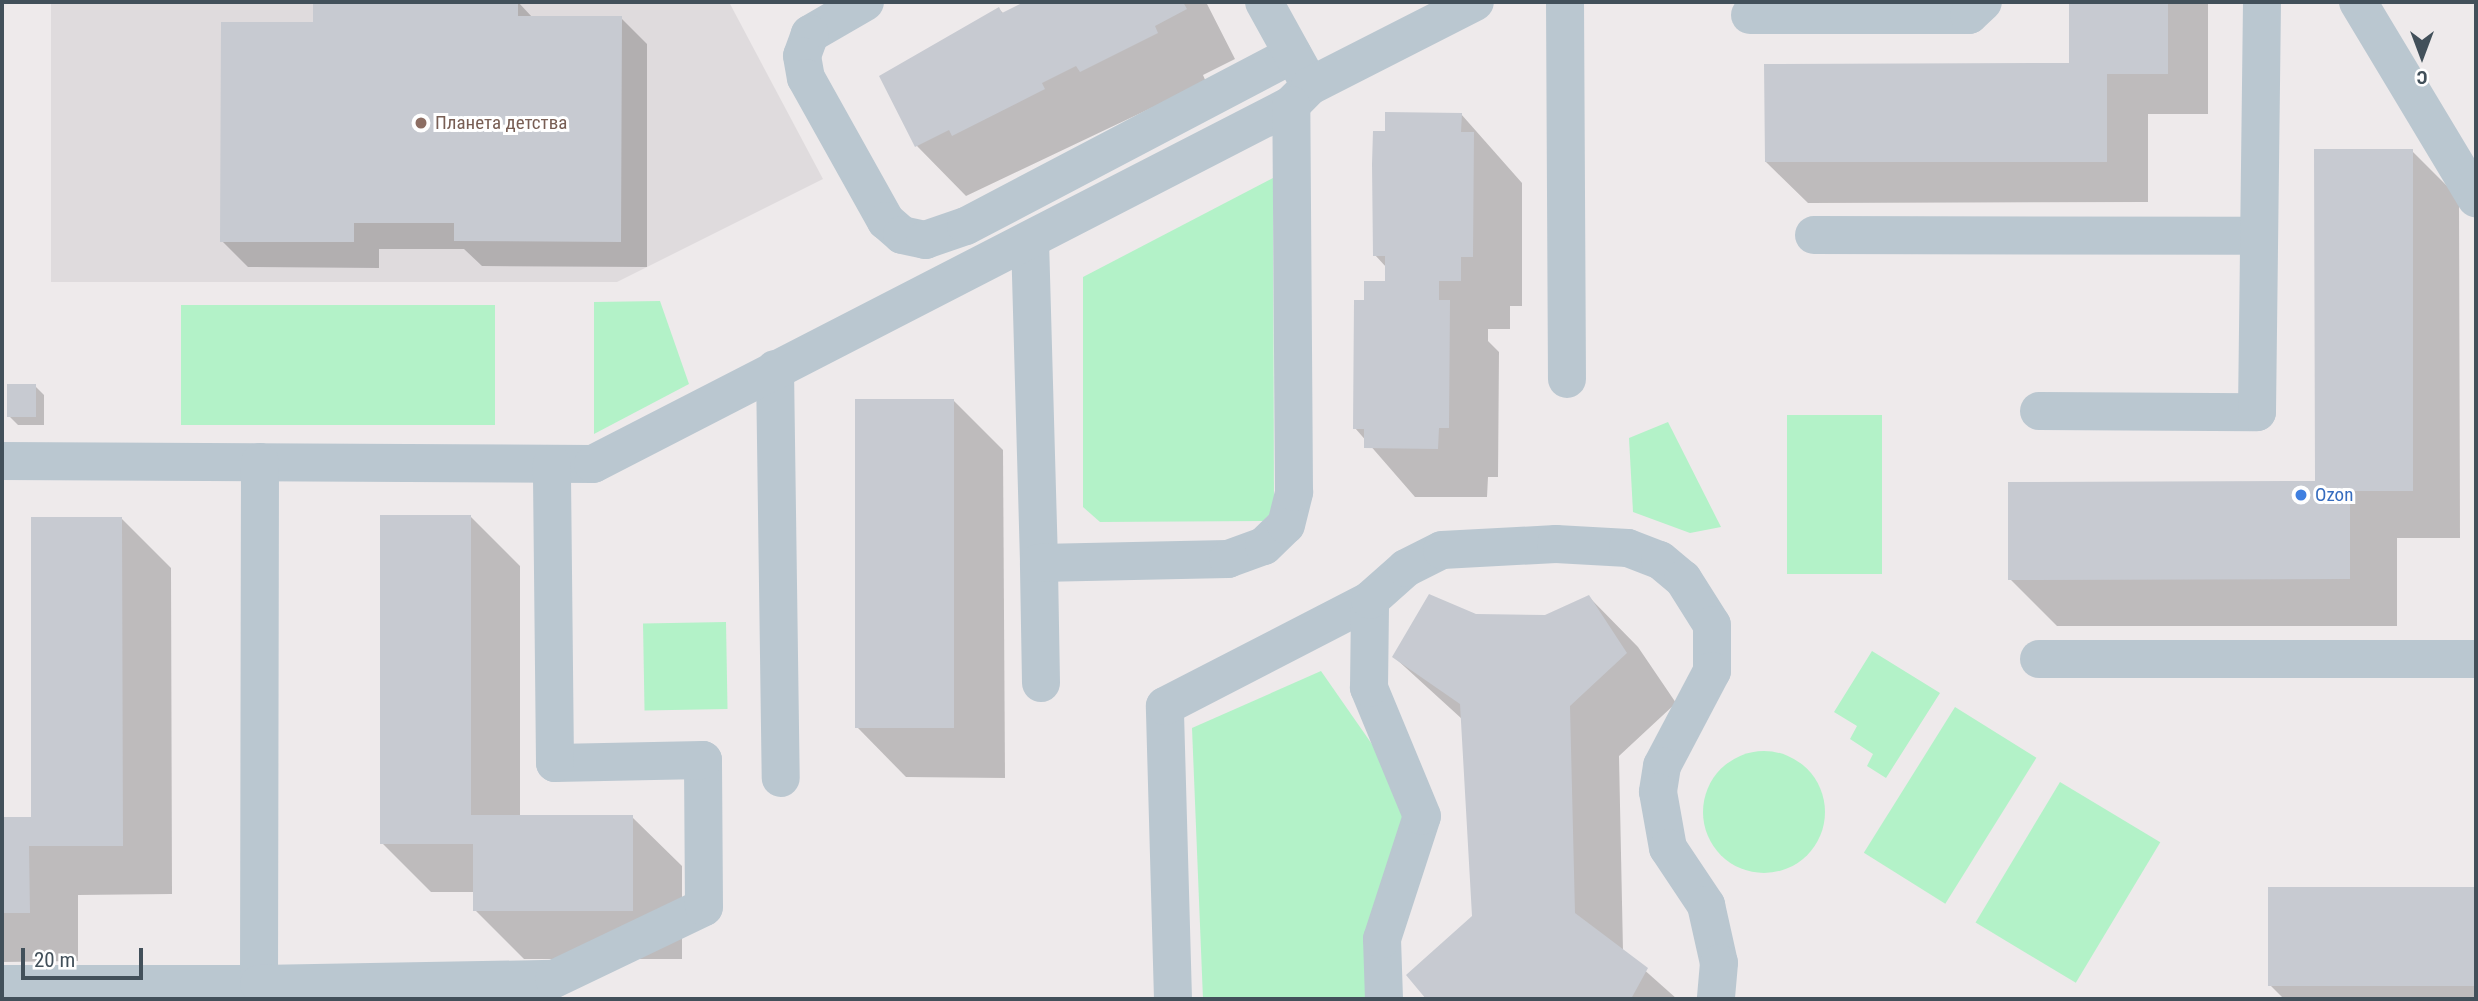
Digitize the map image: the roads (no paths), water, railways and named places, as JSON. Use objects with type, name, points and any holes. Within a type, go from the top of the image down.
[{"type":"street","points":[[865,2],[810,34],[802,56],[806,78],[886,221],[902,235],[925,240],[966,226],[1475,2]]},
{"type":"street","points":[[1039,563],[1228,559],[1264,546],[1286,525],[1294,492],[1298,82],[1264,2]]},
{"type":"street","points":[[1565,2],[1567,379]]},
{"type":"street","points":[[1750,15],[1969,15],[1983,2]]},
{"type":"street","points":[[2039,411],[2257,412],[2262,2]]},
{"type":"street","points":[[2358,2],[2476,198]]},
{"type":"street","points":[[2,461],[593,464],[1030,240],[1298,82]]},
{"type":"street","points":[[1814,235],[2258,236]]},
{"type":"street","points":[[1030,240],[1041,683]]},
{"type":"street","points":[[775,369],[781,778]]},
{"type":"street","points":[[259,984],[260,462]]},
{"type":"street","points":[[2,984],[259,984],[554,979],[704,907],[703,760],[555,763],[552,464]]},
{"type":"street","points":[[1174,999],[1165,706],[1370,600],[1406,568],[1442,550],[1628,548],[1683,579],[1712,625],[1712,671],[1662,766],[1660,825],[1706,905],[1719,962],[1716,999]]},
{"type":"street","points":[[1370,600],[1369,688],[1422,816],[1382,939],[1384,999]]},
{"type":"street","points":[[2039,659],[2476,659]]},
{"type":"place","name":"Планета детства","points":[[421,123]]},
{"type":"place","name":"Ozon","points":[[2301,495]]}]
